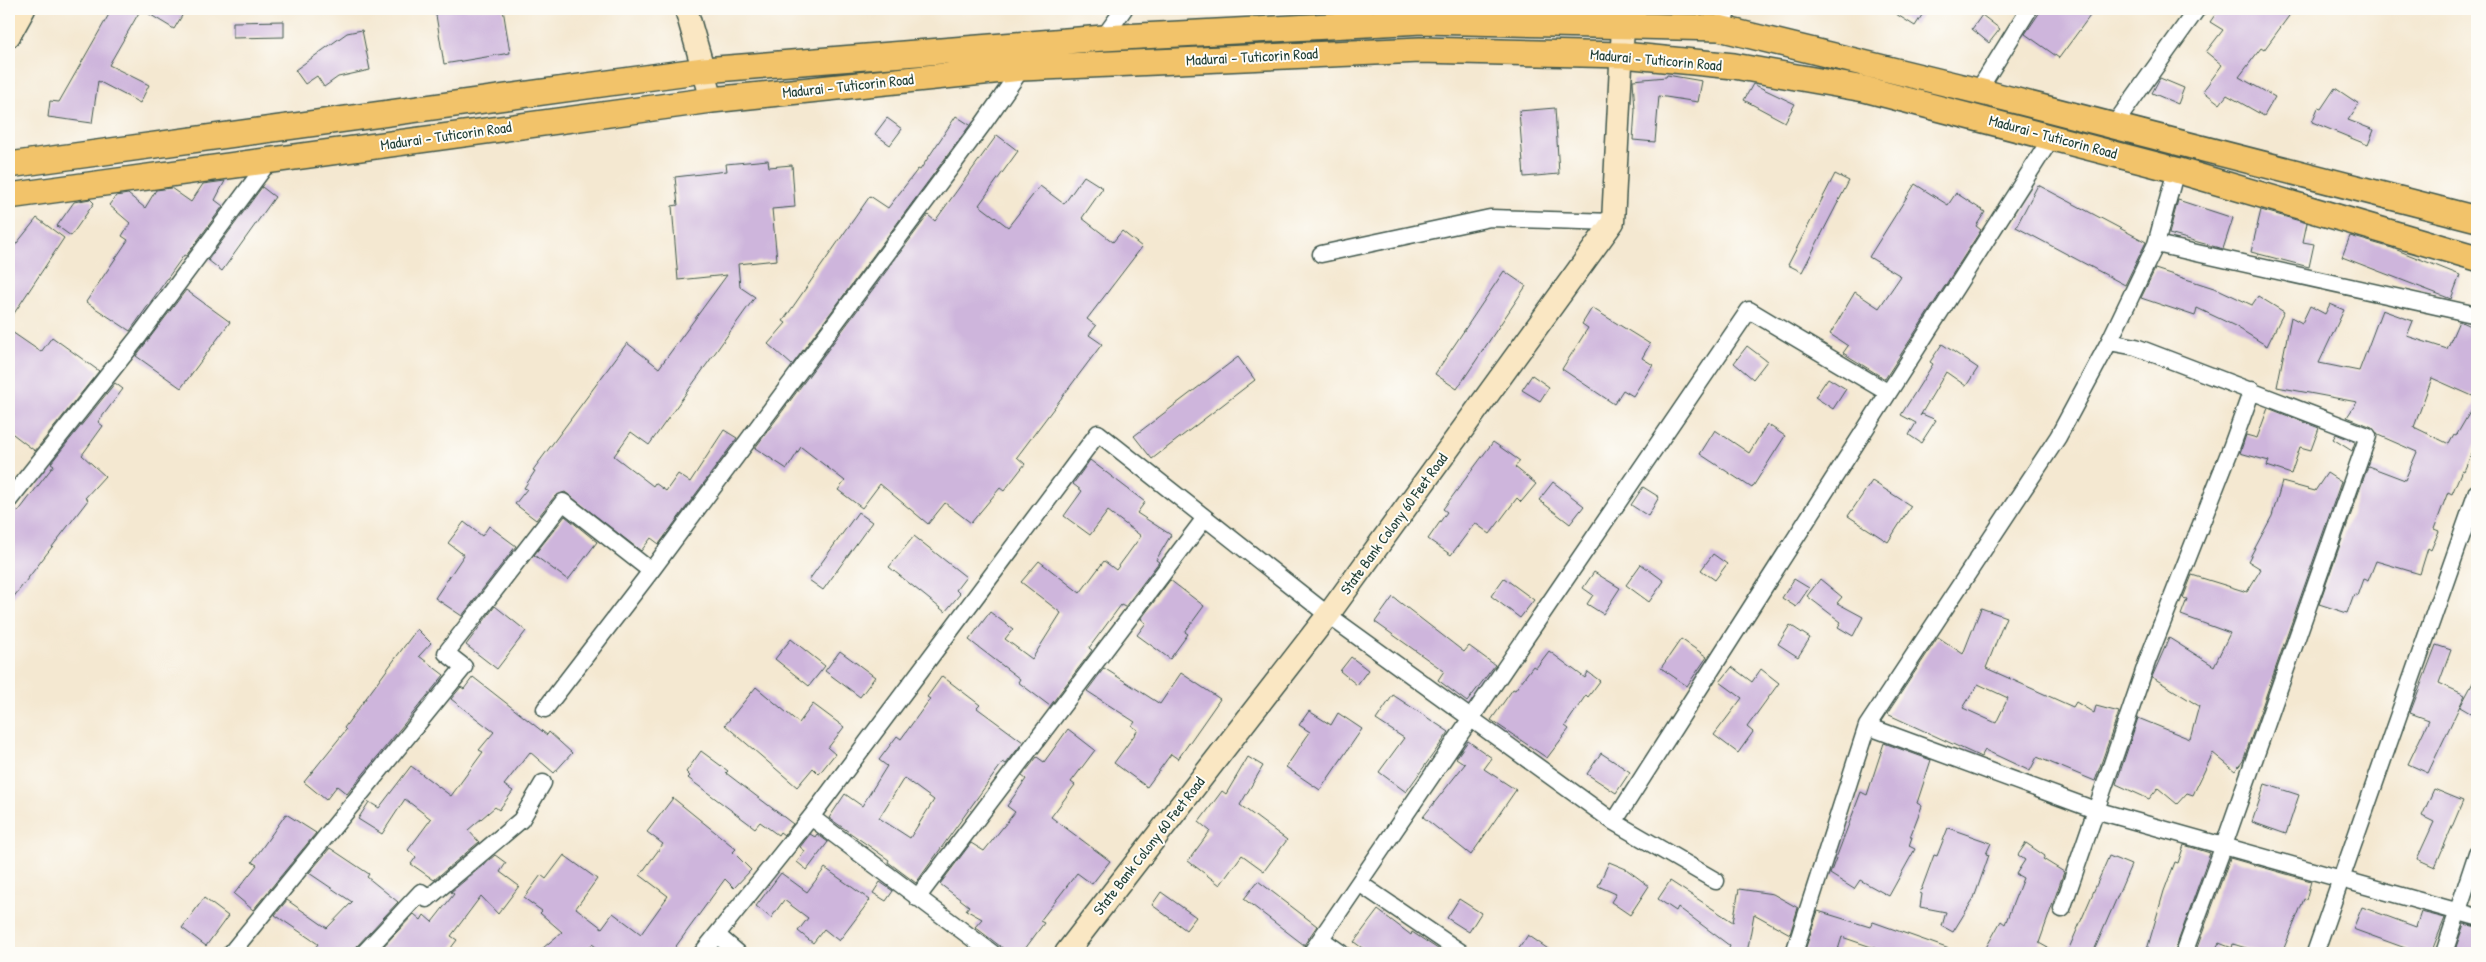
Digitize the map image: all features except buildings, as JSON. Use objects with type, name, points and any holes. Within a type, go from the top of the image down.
[{"type":"main road","name":"Madurai - Tuticorin Road","points":[[9,165],[704,70],[1103,38],[1422,21],[1623,26],[1724,19],[1978,90],[2477,219]]},
{"type":"main road","name":"Madurai - Tuticorin Road","points":[[9,196],[712,100],[1022,68],[1420,50],[1623,55],[1734,66],[1864,89],[2176,170],[2477,258]]},
{"type":"street","points":[[9,36],[24,9]]},
{"type":"street","points":[[686,9],[712,100]]},
{"type":"street","points":[[1103,38],[1124,9]]},
{"type":"street","points":[[1978,90],[2029,9]]},
{"type":"street","points":[[2114,126],[2197,9]]},
{"type":"street","points":[[1321,254],[1490,218],[1613,222],[1623,26]]},
{"type":"street","points":[[545,709],[651,572],[983,124],[1022,68]]},
{"type":"street","points":[[1614,822],[2052,137]]},
{"type":"street","points":[[9,500],[139,336],[269,161]]},
{"type":"street","points":[[1794,953],[1867,726],[2058,437],[2109,342],[2156,244],[2176,170]]},
{"type":"street","name":"State Bank Colony 60 Feet Road","points":[[1066,953],[1328,615],[1613,222]]},
{"type":"street","points":[[2156,244],[2477,315]]},
{"type":"street","points":[[1312,953],[1749,310],[1888,392]]},
{"type":"street","points":[[2109,342],[2136,347],[2368,436],[2184,953]]},
{"type":"street","points":[[2062,909],[2148,659],[2252,390]]},
{"type":"street","points":[[702,953],[811,817],[1098,433],[1328,615],[1614,822],[1716,881]]},
{"type":"street","points":[[2315,953],[2477,492]]},
{"type":"street","points":[[231,953],[464,667],[446,653],[563,502],[651,572]]},
{"type":"street","points":[[918,898],[1205,518]]},
{"type":"street","points":[[1867,726],[2095,810],[2477,917]]},
{"type":"street","points":[[364,953],[421,892],[427,899],[521,820],[543,783]]},
{"type":"street","points":[[811,817],[992,953]]},
{"type":"street","points":[[2444,953],[2477,853]]},
{"type":"street","points":[[1359,883],[1462,953]]},
{"type":"street","points":[[717,935],[738,953]]},
{"type":"street","points":[[1321,939],[1341,953]]}]
